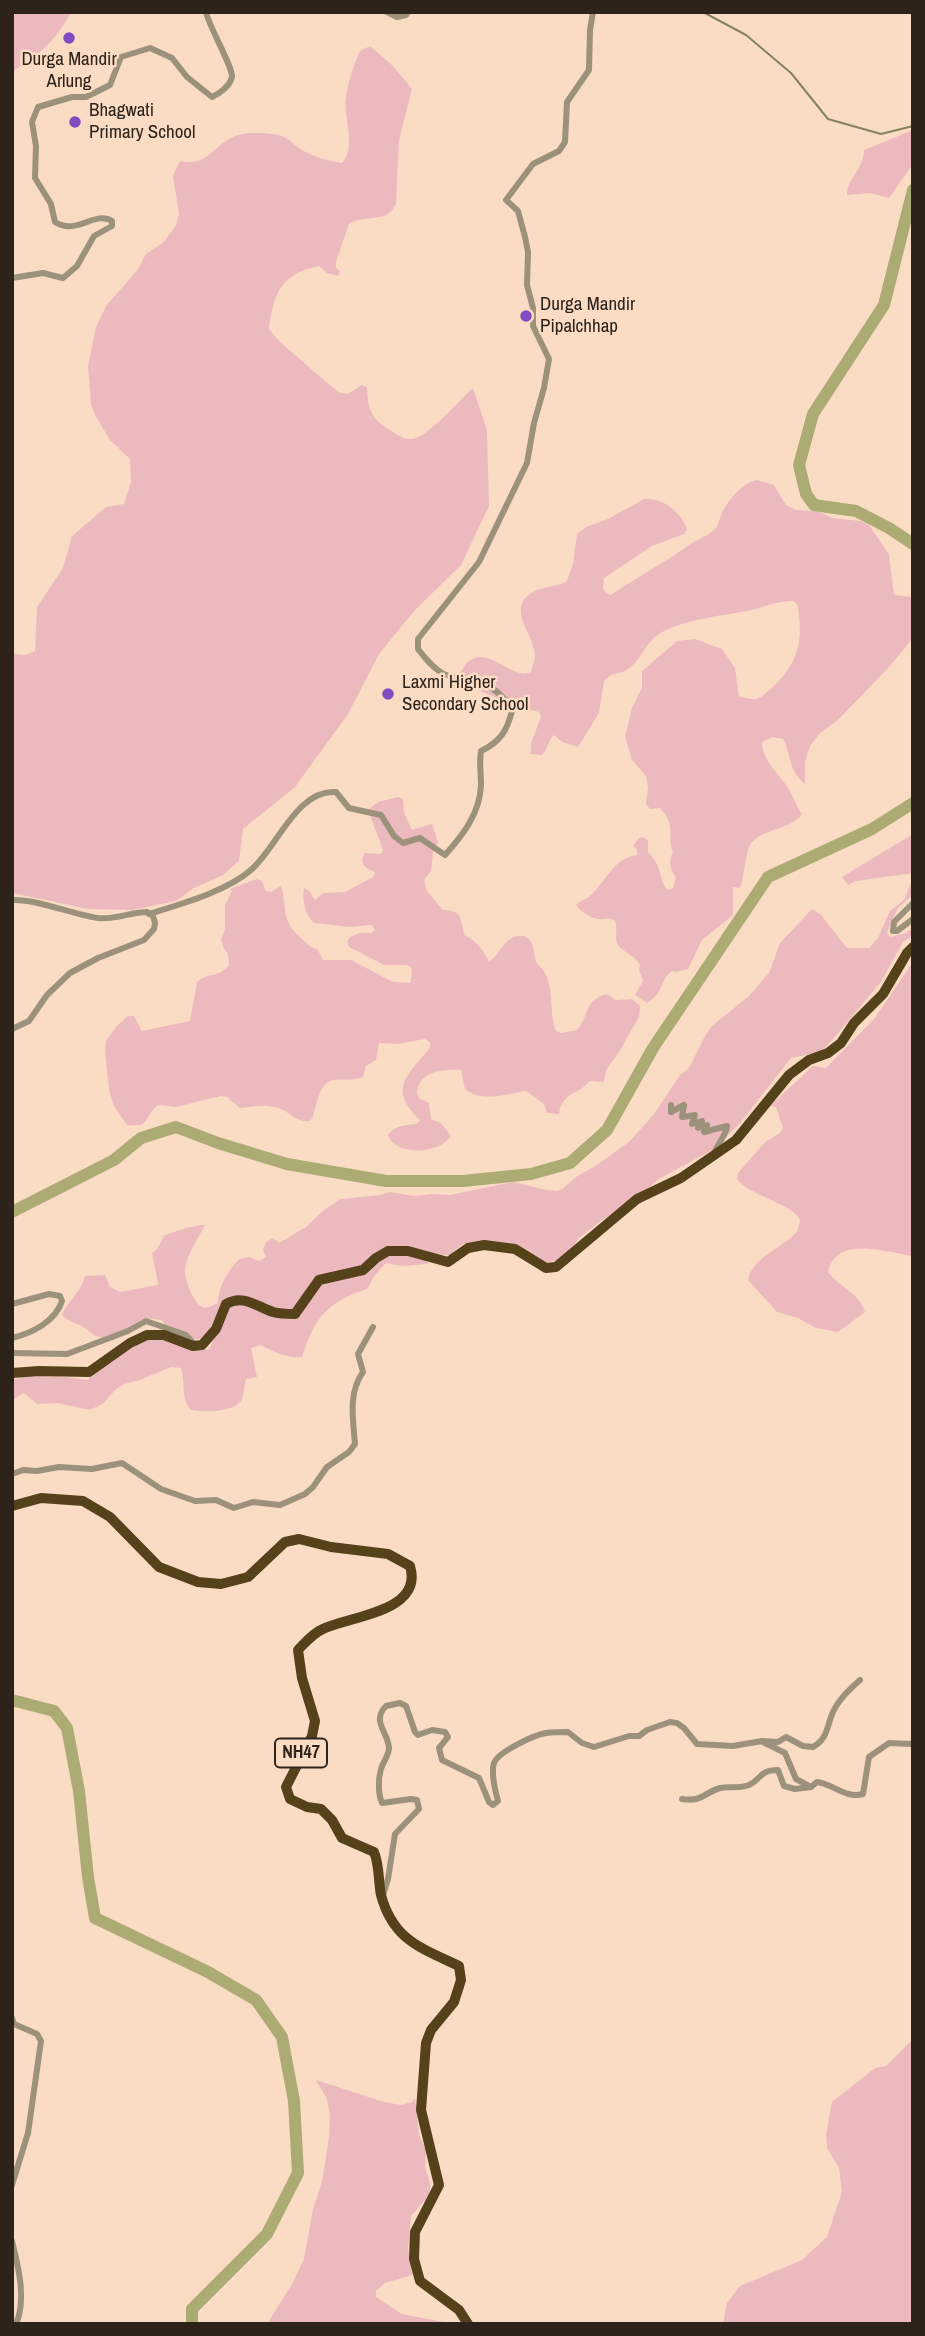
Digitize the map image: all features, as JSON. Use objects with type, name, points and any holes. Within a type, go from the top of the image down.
[{"type":"highway","points":[[12,1374],[39,1371],[89,1372],[130,1343],[147,1335],[164,1335],[197,1346],[202,1345],[216,1329],[226,1304],[234,1299],[249,1300],[276,1313],[295,1314],[319,1280],[363,1270],[388,1251],[408,1251],[447,1262],[468,1248],[484,1245],[515,1249],[545,1268],[556,1267],[629,1204],[653,1189],[681,1178],[736,1140],[789,1075],[809,1060],[828,1053],[841,1043],[854,1023],[883,994],[906,953],[913,947]]},
{"type":"highway","name":"NH47","points":[[12,1506],[41,1497],[83,1501],[110,1517],[159,1567],[198,1583],[220,1584],[248,1577],[285,1542],[299,1539],[331,1547],[388,1555],[410,1566],[413,1578],[409,1590],[394,1604],[373,1614],[321,1629],[298,1650],[302,1678],[315,1721],[312,1736],[286,1787],[290,1799],[307,1807],[321,1808],[332,1820],[342,1838],[374,1852],[379,1866],[382,1897],[395,1929],[412,1944],[459,1966],[461,1980],[454,2002],[431,2030],[426,2043],[421,2110],[439,2185],[415,2232],[414,2259],[420,2281],[459,2310],[468,2324]]},
{"type":"street","points":[[12,278],[43,273],[63,278],[77,266],[94,236],[112,226],[112,221],[106,217],[99,217],[78,226],[55,222],[51,204],[35,178],[36,146],[32,122],[38,107],[72,97],[86,97],[110,85],[121,57],[150,48],[172,58],[201,90],[212,97],[219,94],[229,82],[231,71],[206,12]]},
{"type":"street","points":[[387,12],[397,17],[407,15],[408,12]]},
{"type":"street","points":[[149,914],[228,886],[252,869],[302,805],[312,796],[325,791],[336,792],[349,808],[381,814],[394,836],[403,843],[420,838],[444,855],[477,810],[481,788],[481,751],[503,736],[512,711],[508,701],[484,683],[454,678],[429,663],[418,649],[418,639],[479,562],[527,463],[549,359],[533,326],[533,308],[527,285],[528,251],[518,211],[506,200],[533,164],[559,151],[565,142],[567,102],[589,70],[593,12]]},
{"type":"street","points":[[12,900],[27,900],[82,916],[103,919],[140,912],[153,916],[155,923],[154,929],[144,940],[70,972],[47,995],[29,1021],[12,1029]]},
{"type":"street","points":[[913,903],[894,922],[893,931],[913,919]]},
{"type":"street","points":[[671,1105],[671,1112],[684,1105],[682,1117],[695,1115],[692,1124],[702,1121],[698,1128],[707,1125],[704,1132],[727,1126],[727,1134],[718,1144],[715,1155]]},
{"type":"street","points":[[12,1304],[49,1293],[60,1296],[62,1301],[59,1310],[44,1324],[28,1334],[12,1338]]},
{"type":"street","points":[[12,1353],[67,1354],[128,1331],[146,1321],[186,1335],[197,1346]]},
{"type":"street","points":[[12,1474],[23,1470],[37,1471],[59,1467],[92,1469],[122,1463],[161,1489],[195,1501],[216,1500],[234,1508],[253,1502],[279,1505],[287,1502],[313,1488],[327,1467],[349,1452],[355,1444],[353,1394],[358,1378],[363,1373],[358,1354],[373,1327]]},
{"type":"street","points":[[382,1897],[396,1834],[419,1808],[417,1800],[382,1803],[380,1797],[380,1776],[389,1747],[380,1722],[380,1715],[386,1706],[400,1703],[406,1706],[418,1735],[432,1730],[445,1732],[448,1737],[438,1753],[442,1760],[479,1778],[489,1802],[493,1805],[498,1801],[493,1765],[496,1759],[506,1751],[547,1733],[568,1732],[582,1744],[594,1747],[629,1736],[639,1736],[647,1730],[670,1722],[684,1728],[697,1744],[733,1746],[762,1741],[779,1742],[786,1737],[803,1746],[813,1746],[818,1744],[829,1727],[833,1712],[846,1693],[860,1680]]},
{"type":"street","points":[[762,1741],[785,1753],[796,1779],[811,1787]]},
{"type":"street","points":[[682,1799],[694,1801],[721,1788],[737,1789],[750,1784],[761,1773],[769,1770],[778,1770],[785,1786],[795,1789],[811,1787],[817,1782],[828,1783],[846,1795],[855,1797],[863,1794],[869,1756],[889,1743],[913,1744]]},
{"type":"street","points":[[12,2018],[14,2024],[37,2034],[41,2041],[29,2133],[12,2185]]},
{"type":"street","points":[[12,2241],[21,2285],[16,2324]]},
{"type":"shaded area","points":[[12,12],[71,12],[59,32],[46,46],[12,72]]},
{"type":"shaded area","points":[[370,46],[394,67],[412,89],[399,140],[396,204],[381,217],[349,224],[336,262],[336,268],[340,271],[338,276],[327,273],[319,266],[306,269],[288,280],[277,295],[269,329],[280,342],[338,392],[348,394],[362,385],[367,387],[373,415],[381,424],[405,438],[418,437],[426,432],[473,388],[487,430],[489,506],[461,565],[414,611],[379,654],[348,714],[295,787],[243,829],[239,861],[223,875],[194,888],[176,901],[132,910],[88,909],[12,893],[12,650],[15,654],[25,655],[35,651],[37,607],[63,568],[72,536],[106,507],[124,504],[131,482],[130,459],[110,440],[91,404],[88,366],[96,327],[106,306],[138,269],[146,254],[164,242],[176,225],[179,214],[173,176],[180,161],[200,160],[229,139],[255,133],[281,136],[310,154],[342,163],[349,149],[346,106],[348,86],[360,51]]},
{"type":"shaded area","points":[[913,130],[913,164],[889,198],[870,193],[847,195],[850,183],[861,164],[864,150]]},
{"type":"shaded area","points":[[757,480],[774,485],[786,505],[796,510],[818,511],[832,518],[861,521],[870,526],[889,555],[894,595],[913,597],[913,638],[889,667],[838,720],[820,733],[810,746],[805,762],[805,784],[795,773],[783,739],[772,737],[762,742],[769,763],[788,788],[802,814],[790,824],[761,835],[750,845],[740,888],[733,887],[733,915],[702,940],[688,969],[672,971],[657,995],[647,1003],[635,995],[643,981],[640,965],[618,945],[615,921],[610,918],[591,917],[576,905],[590,896],[622,861],[637,855],[633,846],[639,838],[644,837],[648,841],[648,852],[656,863],[667,890],[673,888],[676,878],[670,866],[673,853],[670,825],[660,808],[650,809],[646,804],[646,776],[632,760],[625,737],[632,708],[642,688],[642,671],[677,641],[695,639],[722,649],[735,668],[739,697],[759,698],[782,677],[798,649],[800,628],[797,604],[793,601],[783,602],[691,621],[666,630],[656,636],[632,666],[604,681],[599,713],[578,747],[562,742],[554,735],[542,755],[531,754],[531,743],[541,717],[539,712],[505,709],[500,699],[475,689],[458,676],[467,663],[484,657],[516,672],[531,672],[534,648],[523,621],[522,605],[526,597],[535,591],[567,581],[573,564],[577,534],[586,527],[608,519],[644,499],[651,499],[670,507],[687,529],[684,534],[652,546],[604,578],[603,588],[611,595],[713,531],[732,497],[746,484]]},
{"type":"shaded area","points":[[398,797],[403,799],[404,813],[412,830],[432,824],[438,842],[433,853],[431,871],[424,880],[427,891],[443,910],[457,914],[465,936],[479,946],[489,962],[513,938],[525,936],[531,941],[536,961],[548,982],[556,1031],[561,1033],[577,1030],[594,1000],[607,994],[616,1000],[632,999],[640,1006],[639,1017],[606,1070],[604,1082],[590,1081],[567,1097],[559,1114],[547,1113],[544,1104],[526,1091],[479,1096],[465,1089],[461,1070],[433,1073],[422,1080],[417,1093],[419,1098],[429,1103],[431,1119],[441,1123],[451,1136],[437,1147],[408,1150],[393,1142],[388,1135],[397,1127],[417,1124],[420,1120],[405,1100],[404,1083],[430,1048],[430,1042],[425,1039],[397,1044],[379,1043],[376,1060],[366,1066],[363,1077],[333,1080],[326,1084],[310,1121],[300,1120],[270,1106],[240,1108],[227,1097],[221,1096],[176,1107],[158,1105],[140,1125],[127,1125],[114,1106],[109,1090],[106,1041],[128,1016],[134,1016],[142,1031],[190,1021],[197,982],[229,965],[228,954],[221,939],[225,929],[225,905],[232,891],[230,889],[257,879],[262,881],[266,891],[271,892],[281,886],[290,925],[308,945],[318,950],[323,960],[351,960],[393,982],[410,983],[411,967],[384,965],[349,947],[347,942],[350,937],[371,933],[375,930],[372,925],[349,927],[315,923],[305,908],[303,898],[304,888],[315,900],[323,893],[345,892],[373,877],[375,872],[364,865],[363,857],[365,853],[380,854],[383,850],[368,810],[378,802]]},
{"type":"shaded area","points":[[913,834],[913,873],[856,881],[848,885],[842,877]]},
{"type":"shaded area","points":[[913,878],[913,895],[898,908],[887,932],[890,937],[906,933],[913,928],[913,936],[903,942],[881,982],[828,1045],[819,1052],[791,1058],[741,1122],[716,1148],[657,1180],[637,1199],[602,1220],[579,1238],[570,1252],[557,1261],[546,1262],[512,1245],[480,1240],[461,1245],[450,1255],[427,1254],[422,1257],[429,1264],[401,1266],[386,1263],[367,1289],[342,1299],[324,1313],[312,1331],[302,1357],[286,1356],[260,1345],[251,1348],[257,1377],[246,1379],[241,1401],[224,1410],[191,1410],[184,1395],[181,1368],[171,1367],[124,1384],[104,1403],[90,1410],[57,1403],[37,1404],[24,1393],[12,1400],[12,1380],[27,1376],[52,1375],[88,1380],[110,1358],[143,1341],[162,1339],[190,1349],[209,1349],[219,1329],[195,1340],[185,1339],[171,1335],[162,1320],[144,1318],[122,1332],[102,1337],[94,1335],[62,1315],[85,1276],[105,1275],[110,1287],[120,1292],[157,1285],[152,1253],[164,1236],[174,1232],[205,1225],[189,1254],[185,1272],[193,1297],[199,1305],[206,1308],[218,1303],[224,1279],[239,1259],[249,1257],[259,1261],[266,1257],[263,1250],[266,1242],[273,1238],[279,1243],[306,1227],[325,1209],[341,1199],[390,1192],[414,1196],[450,1195],[513,1182],[546,1190],[562,1189],[630,1141],[654,1114],[680,1075],[689,1068],[712,1026],[749,996],[769,973],[780,943],[812,909],[821,915],[847,948],[869,948],[878,938],[890,911],[904,900]]},
{"type":"shaded area","points":[[913,962],[913,1256],[864,1249],[841,1253],[833,1260],[828,1272],[858,1299],[865,1312],[838,1332],[816,1328],[798,1318],[777,1312],[748,1280],[756,1264],[792,1237],[800,1220],[789,1209],[743,1185],[737,1179],[738,1173],[765,1142],[780,1133],[783,1128],[776,1107],[770,1106],[813,1066],[826,1068],[874,1019]]},
{"type":"shaded area","points":[[913,2039],[913,2324],[723,2324],[727,2303],[740,2286],[802,2260],[827,2237],[842,2192],[839,2168],[827,2148],[826,2135],[832,2102],[875,2068],[886,2066]]},
{"type":"shaded area","points":[[316,2080],[384,2102],[401,2105],[412,2102],[415,2098],[419,2135],[426,2150],[425,2167],[430,2183],[430,2195],[411,2216],[408,2248],[412,2275],[385,2283],[376,2291],[376,2297],[402,2314],[454,2324],[267,2324],[304,2259],[313,2209],[322,2182],[330,2115],[327,2099]]},
{"type":"waterway","points":[[703,12],[746,35],[791,73],[828,119],[881,134],[913,126]]},
{"type":"waterway","points":[[913,190],[884,305],[813,414],[799,465],[806,494],[814,505],[856,511],[913,544]]},
{"type":"waterway","points":[[12,1212],[114,1160],[141,1138],[176,1127],[287,1164],[386,1181],[463,1181],[531,1174],[570,1163],[607,1130],[653,1048],[768,877],[872,829],[913,803]]},
{"type":"waterway","points":[[12,1700],[54,1711],[67,1728],[79,1791],[95,1918],[208,1972],[256,2000],[282,2037],[294,2101],[298,2173],[267,2234],[192,2309],[192,2324]]},
{"type":"place","name":"Durga Mandir Arlung","points":[[69,38]]},
{"type":"place","name":"Bhagwati Primary School","points":[[75,122]]},
{"type":"place","name":"Durga Mandir Pipalchhap","points":[[526,316]]},
{"type":"place","name":"Laxmi Higher Secondary School","points":[[388,694]]}]
